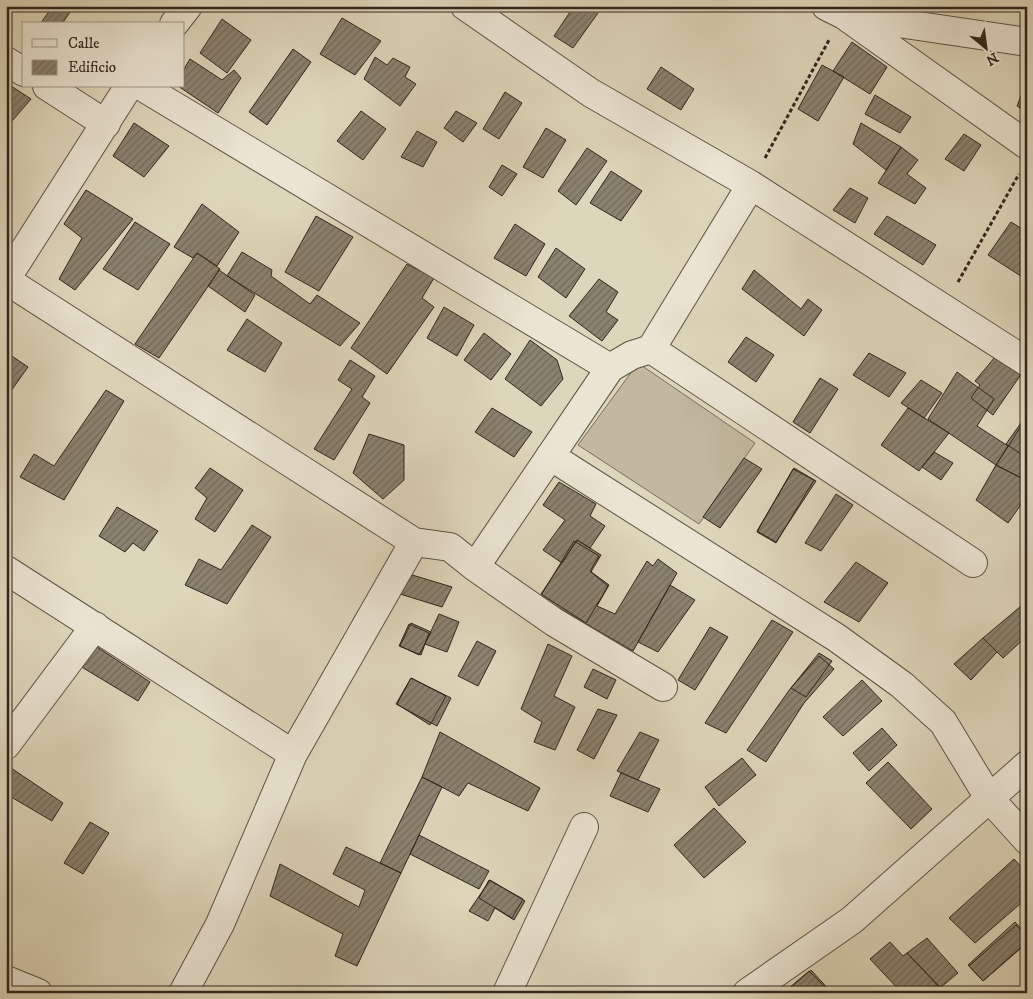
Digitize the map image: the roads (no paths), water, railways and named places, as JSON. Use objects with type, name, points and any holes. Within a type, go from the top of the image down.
[{"type":"street","points":[[176,22],[188,6]]},
{"type":"street","points":[[465,6],[591,94],[750,185],[1027,362]]},
{"type":"street","points":[[835,10],[1027,42]]},
{"type":"street","points":[[835,10],[1024,157]]},
{"type":"street","points":[[6,61],[22,71]]},
{"type":"street","points":[[50,88],[106,124]]},
{"type":"street","points":[[128,88],[6,279],[414,542],[450,547],[475,567],[554,622],[662,686]]},
{"type":"street","points":[[144,88],[610,368]]},
{"type":"street","points":[[475,567],[610,368],[632,355],[651,350],[750,185]]},
{"type":"street","points":[[651,350],[973,563]]},
{"type":"street","points":[[550,456],[837,638],[902,685],[943,722],[988,798],[1027,840]]},
{"type":"street","points":[[182,993],[220,924],[293,754],[414,542]]},
{"type":"street","points":[[6,570],[293,754]]},
{"type":"street","points":[[6,746],[95,626]]},
{"type":"street","points":[[748,993],[852,920],[1027,765]]},
{"type":"street","points":[[507,993],[514,974],[584,827]]},
{"type":"street","points":[[6,980],[38,993]]}]
